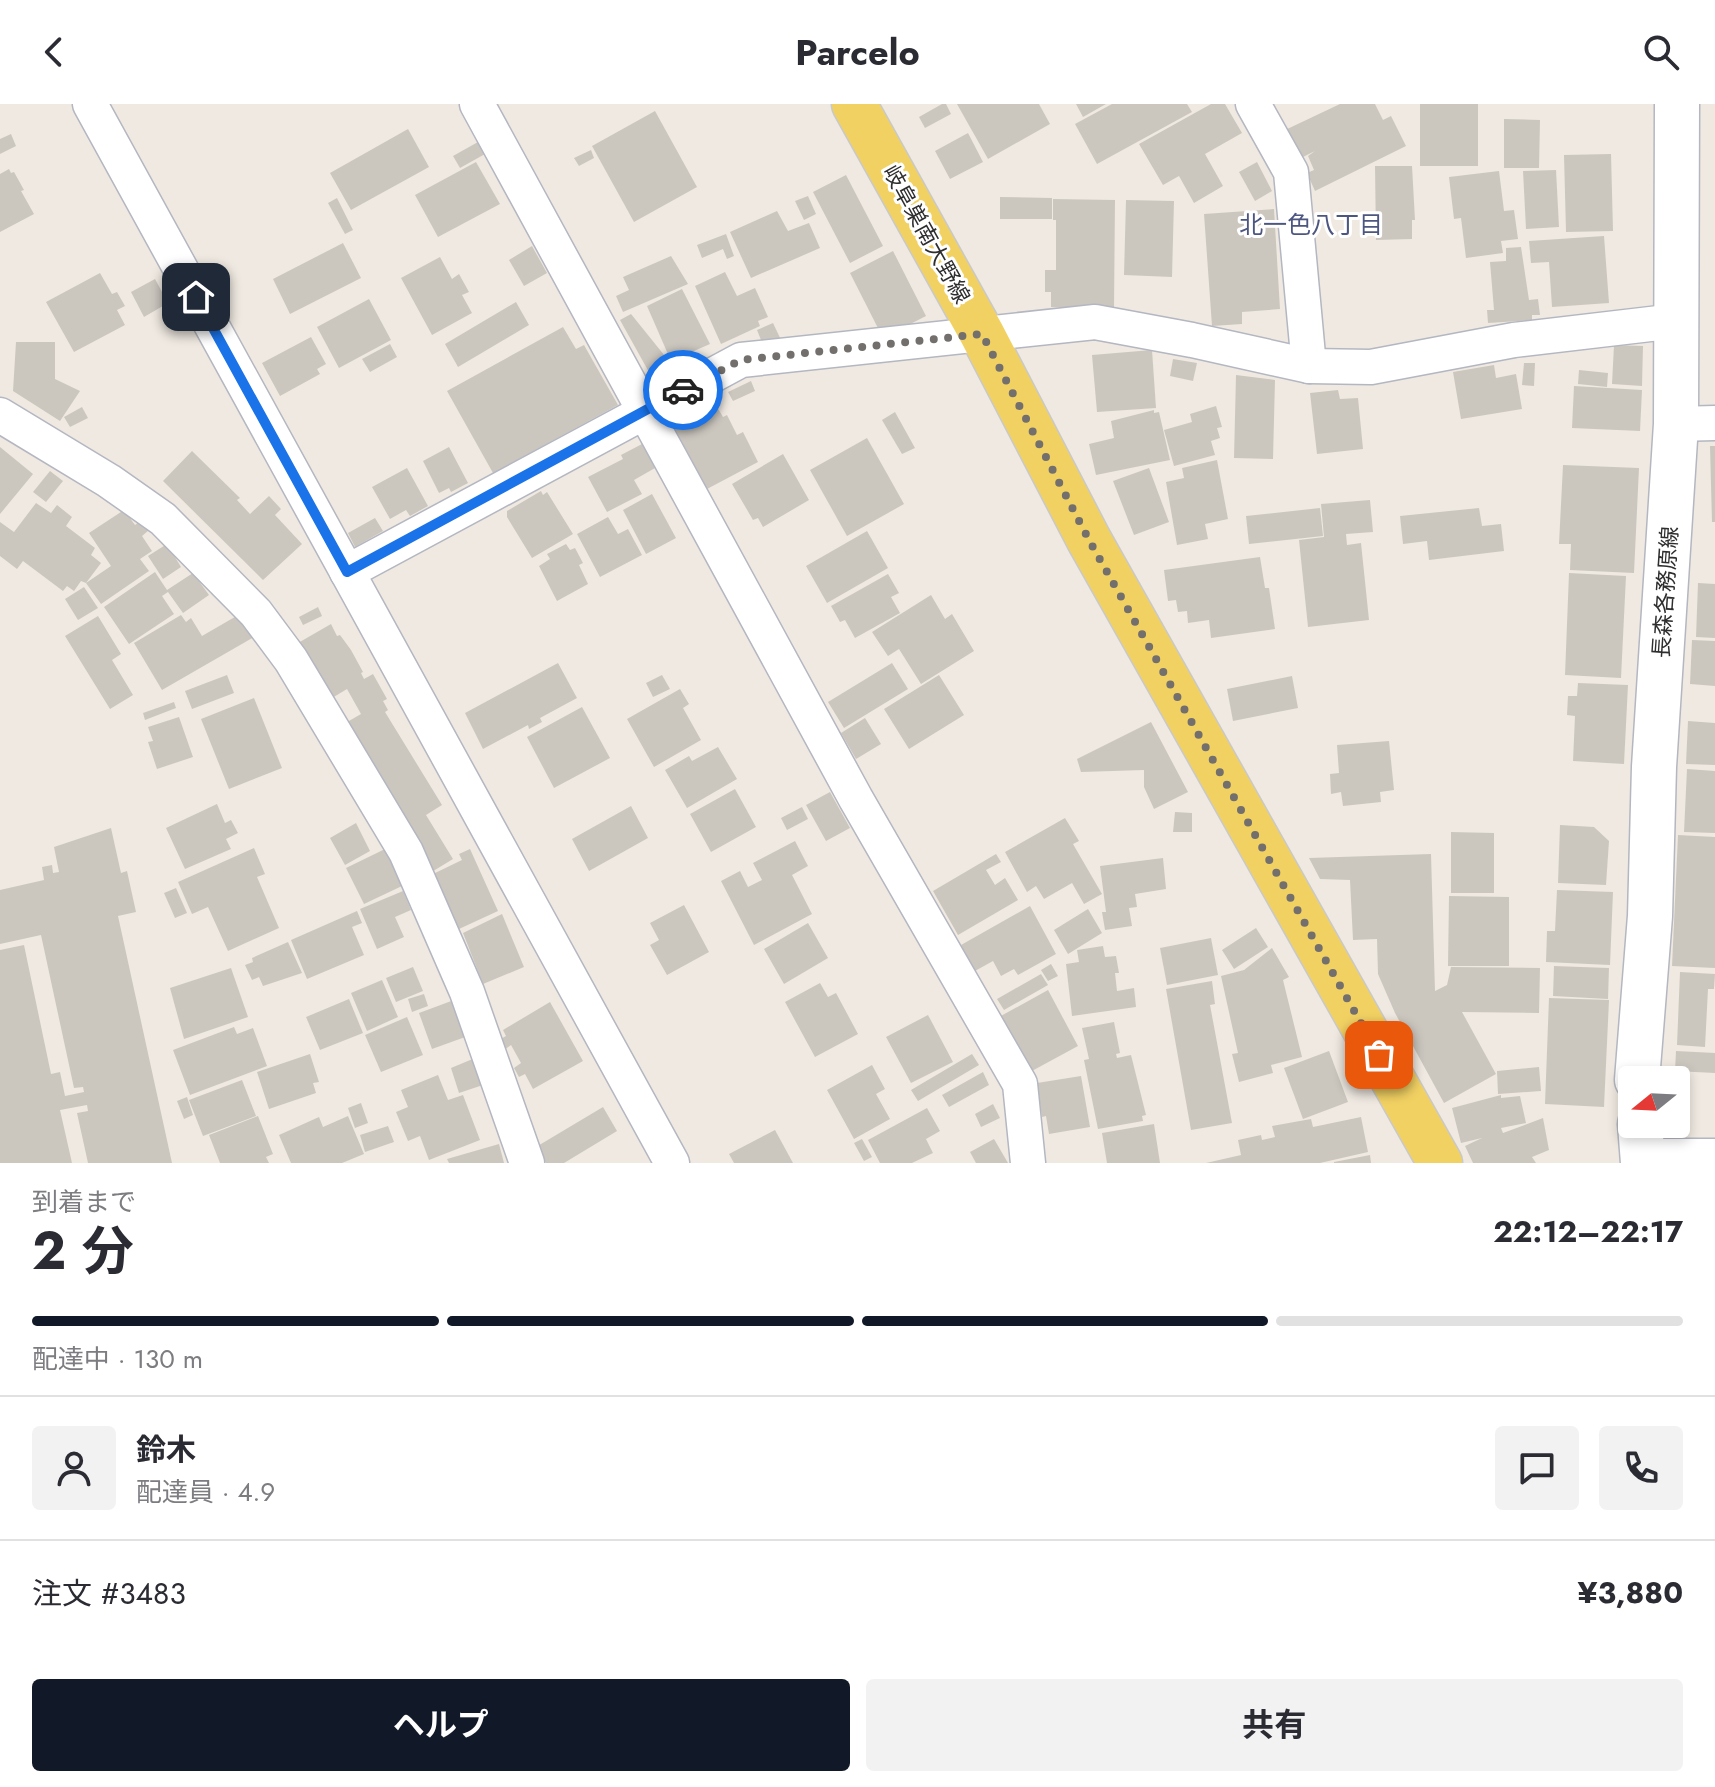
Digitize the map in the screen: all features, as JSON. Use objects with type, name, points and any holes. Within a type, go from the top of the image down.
[{"type":"main road","name":"岐阜巣南大野線","points":[[854,104],[982,334],[1089,540],[1440,1163]]},
{"type":"main road","name":"長森各務原線","points":[[1638,1066],[1650,916],[1654,767],[1696,423],[1676,321],[1677,104]]},
{"type":"street","points":[[90,104],[672,1163]]},
{"type":"street","points":[[477,104],[856,799],[1020,1084],[1028,1163]]},
{"type":"street","points":[[1253,104],[1291,172],[1309,366]]},
{"type":"street","points":[[347,572],[741,360],[1095,322],[1309,366],[1371,367],[1514,340],[1676,321]]},
{"type":"street","points":[[0,415],[109,481],[163,519],[256,613],[291,660],[406,852],[420,881],[467,992],[527,1163]]},
{"type":"street","points":[[1642,1148],[1715,1156]]},
{"type":"building","points":[[946,104],[951,114],[925,128],[919,117]]},
{"type":"building","points":[[957,104],[1039,104],[1050,124],[988,159]]},
{"type":"building","points":[[1076,104],[1106,104],[1083,117]]},
{"type":"building","points":[[1112,104],[1187,104],[1192,112],[1097,164],[1075,124]]},
{"type":"building","points":[[1211,104],[1225,104],[1242,133],[1205,154],[1223,186],[1194,203],[1179,176],[1163,185],[1139,144]]},
{"type":"building","points":[[1340,104],[1375,104],[1383,120],[1391,116],[1406,146],[1315,191],[1307,173],[1314,170],[1308,156],[1315,151],[1297,160],[1283,131]]},
{"type":"building","points":[[1420,104],[1478,104],[1478,166],[1420,166]]},
{"type":"building","points":[[655,111],[697,187],[634,222],[592,146]]},
{"type":"building","points":[[1504,119],[1540,120],[1539,168],[1504,168]]},
{"type":"building","points":[[408,129],[429,167],[351,210],[330,173]]},
{"type":"building","points":[[968,133],[983,162],[950,179],[935,151]]},
{"type":"building","points":[[11,134],[16,146],[0,154],[0,139]]},
{"type":"building","points":[[478,142],[485,154],[460,168],[453,156]]},
{"type":"building","points":[[591,150],[594,158],[579,166],[574,158]]},
{"type":"building","points":[[1611,154],[1613,231],[1566,232],[1564,155]]},
{"type":"building","points":[[476,162],[500,204],[438,237],[415,195]]},
{"type":"building","points":[[1257,162],[1272,191],[1255,201],[1239,172]]},
{"type":"building","points":[[1375,166],[1412,166],[1415,220],[1412,220],[1412,239],[1376,240]]},
{"type":"building","points":[[9,169],[24,190],[21,191],[34,214],[0,232],[0,174]]},
{"type":"building","points":[[1556,170],[1559,227],[1526,229],[1523,171]]},
{"type":"building","points":[[1499,171],[1504,211],[1514,210],[1518,239],[1501,241],[1503,253],[1466,258],[1461,218],[1454,219],[1449,177]]},
{"type":"building","points":[[846,175],[883,246],[850,263],[813,192]]},
{"type":"building","points":[[808,196],[816,214],[804,220],[795,201]]},
{"type":"building","points":[[1000,197],[1052,198],[1052,219],[1000,219]]},
{"type":"building","points":[[337,198],[353,230],[345,234],[328,203]]},
{"type":"building","points":[[1053,199],[1115,200],[1114,308],[1051,307],[1051,292],[1045,292],[1045,270],[1056,270]]},
{"type":"building","points":[[1126,200],[1174,201],[1172,277],[1124,275]]},
{"type":"building","points":[[1274,209],[1280,309],[1242,312],[1242,324],[1212,326],[1204,214]]},
{"type":"building","points":[[777,211],[788,231],[809,223],[820,248],[751,278],[730,232]]},
{"type":"building","points":[[726,234],[734,256],[727,259],[723,249],[702,258],[697,245]]},
{"type":"building","points":[[1604,236],[1609,303],[1552,307],[1549,262],[1531,263],[1529,241]]},
{"type":"building","points":[[343,243],[361,278],[290,314],[273,279]]},
{"type":"building","points":[[532,246],[547,273],[524,286],[509,260]]},
{"type":"building","points":[[1521,247],[1529,300],[1538,299],[1540,315],[1532,315],[1532,320],[1488,323],[1487,310],[1494,310],[1490,262],[1506,261],[1506,248]]},
{"type":"building","points":[[893,251],[926,316],[883,338],[850,273]]},
{"type":"building","points":[[671,256],[688,284],[623,312],[616,296],[629,290],[623,277]]},
{"type":"building","points":[[440,257],[452,279],[459,274],[469,292],[462,295],[472,313],[432,335],[401,278]]},
{"type":"building","points":[[725,272],[737,296],[755,288],[768,317],[758,321],[760,326],[721,344],[695,286]]},
{"type":"building","points":[[100,273],[112,294],[117,292],[125,306],[117,310],[125,325],[74,352],[46,302]]},
{"type":"building","points":[[155,279],[168,303],[144,317],[131,292]]},
{"type":"building","points":[[682,289],[710,344],[671,361],[647,306]]},
{"type":"building","points":[[369,299],[391,340],[339,368],[317,327]]},
{"type":"building","points":[[516,302],[529,325],[458,367],[445,344]]},
{"type":"building","points":[[631,314],[677,371],[655,383],[620,320]]},
{"type":"building","points":[[773,323],[782,342],[763,345],[757,330]]},
{"type":"building","points":[[563,327],[576,349],[584,345],[618,405],[493,473],[447,391]]},
{"type":"building","points":[[311,337],[326,364],[317,369],[320,374],[280,396],[262,363]]},
{"type":"building","points":[[16,342],[55,342],[55,379],[80,391],[60,421],[13,391]]},
{"type":"building","points":[[390,344],[397,357],[370,372],[362,359]]},
{"type":"building","points":[[1614,345],[1643,346],[1642,386],[1612,384]]},
{"type":"building","points":[[1152,350],[1156,408],[1097,412],[1092,355]]},
{"type":"building","points":[[1173,359],[1197,363],[1193,381],[1170,376]]},
{"type":"building","points":[[1524,363],[1535,363],[1534,386],[1522,385]]},
{"type":"building","points":[[1494,365],[1496,378],[1516,374],[1522,409],[1461,419],[1453,372]]},
{"type":"building","points":[[1579,370],[1608,373],[1607,387],[1578,384]]},
{"type":"building","points":[[1236,375],[1275,380],[1273,459],[1234,458]]},
{"type":"building","points":[[751,381],[755,391],[733,401],[728,392]]},
{"type":"building","points":[[1574,386],[1642,390],[1640,431],[1572,428]]},
{"type":"building","points":[[1338,390],[1340,399],[1358,398],[1363,449],[1317,454],[1310,393]]},
{"type":"building","points":[[1216,406],[1222,427],[1217,428],[1220,438],[1211,441],[1215,455],[1174,466],[1164,430],[1192,422],[1190,414]]},
{"type":"building","points":[[82,407],[88,418],[70,427],[64,417]]},
{"type":"building","points":[[717,407],[723,417],[727,415],[737,435],[743,432],[758,462],[707,489],[675,429]]},
{"type":"building","points":[[1154,410],[1154,413],[1159,412],[1170,460],[1096,475],[1089,444],[1114,438],[1111,421]]},
{"type":"building","points":[[895,412],[915,448],[902,454],[882,420]]},
{"type":"building","points":[[867,438],[904,504],[847,536],[810,470]]},
{"type":"building","points":[[642,444],[655,468],[634,480],[642,494],[607,512],[588,477],[623,459],[621,455]]},
{"type":"building","points":[[1710,446],[1715,446],[1715,522],[1712,522]]},
{"type":"building","points":[[0,447],[33,474],[0,514]]},
{"type":"building","points":[[449,447],[468,483],[451,492],[449,488],[439,493],[423,461]]},
{"type":"building","points":[[192,451],[240,498],[237,500],[250,514],[269,496],[281,509],[275,515],[302,544],[263,580],[163,481]]},
{"type":"building","points":[[783,454],[809,500],[763,527],[758,518],[753,520],[732,484]]},
{"type":"building","points":[[1217,460],[1228,519],[1205,524],[1208,539],[1177,545],[1166,482],[1184,478],[1182,468]]},
{"type":"building","points":[[1563,465],[1639,468],[1634,573],[1570,570],[1571,544],[1559,544]]},
{"type":"building","points":[[407,468],[428,506],[410,516],[406,510],[390,519],[372,487]]},
{"type":"building","points":[[1149,468],[1169,522],[1134,535],[1113,481]]},
{"type":"building","points":[[50,471],[63,481],[46,502],[33,492]]},
{"type":"building","points":[[541,491],[543,495],[547,492],[573,534],[532,558],[507,517],[507,511]]},
{"type":"building","points":[[652,494],[676,538],[646,554],[623,510]]},
{"type":"building","points":[[1370,500],[1373,532],[1346,534],[1347,545],[1361,543],[1369,620],[1308,627],[1299,540],[1324,537],[1321,504]]},
{"type":"building","points":[[36,503],[51,513],[57,505],[72,517],[66,526],[95,548],[91,555],[101,563],[86,583],[81,581],[74,591],[67,586],[63,591],[23,561],[17,569],[0,556],[0,522],[14,532]]},
{"type":"building","points":[[1320,508],[1323,536],[1249,544],[1246,516]]},
{"type":"building","points":[[1479,508],[1482,526],[1501,524],[1504,551],[1429,560],[1427,541],[1403,544],[1400,516]]},
{"type":"building","points":[[124,510],[135,525],[142,520],[149,530],[142,536],[152,551],[140,559],[149,571],[101,604],[86,583],[111,566],[89,533]]},
{"type":"building","points":[[608,517],[618,534],[628,529],[642,555],[600,577],[577,534]]},
{"type":"building","points":[[375,518],[383,531],[355,547],[348,533]]},
{"type":"building","points":[[867,531],[888,568],[827,603],[806,566]]},
{"type":"building","points":[[167,544],[181,567],[163,579],[148,556]]},
{"type":"building","points":[[566,544],[570,550],[575,548],[583,563],[579,565],[588,584],[557,601],[539,566],[550,559],[547,554]]},
{"type":"building","points":[[1260,557],[1265,588],[1269,588],[1275,629],[1211,638],[1209,620],[1188,623],[1187,611],[1178,612],[1176,600],[1168,601],[1164,570]]},
{"type":"building","points":[[155,572],[167,590],[193,573],[209,595],[183,613],[168,592],[162,596],[174,614],[129,644],[104,607]]},
{"type":"building","points":[[1569,573],[1626,576],[1621,678],[1565,675]]},
{"type":"building","points":[[888,574],[899,593],[891,597],[900,613],[855,638],[845,620],[840,622],[831,606]]},
{"type":"building","points":[[1698,583],[1715,584],[1715,638],[1696,637]]},
{"type":"building","points":[[84,587],[98,608],[78,620],[65,599]]},
{"type":"building","points":[[931,595],[945,619],[952,614],[974,651],[921,684],[899,649],[888,656],[872,632]]},
{"type":"building","points":[[318,607],[322,616],[303,625],[299,617]]},
{"type":"building","points":[[240,614],[254,637],[162,690],[134,643],[181,615],[186,622],[191,618],[202,636]]},
{"type":"building","points":[[98,616],[121,654],[112,660],[133,695],[110,709],[65,636]]},
{"type":"building","points":[[331,624],[337,636],[340,635],[351,650],[364,679],[373,674],[387,699],[383,701],[388,710],[385,712],[442,805],[426,815],[453,859],[430,873],[342,725],[361,714],[347,689],[332,698],[298,643]]},
{"type":"building","points":[[1692,640],[1715,641],[1715,686],[1690,684]]},
{"type":"building","points":[[558,663],[577,698],[540,718],[542,722],[529,729],[528,725],[483,749],[465,713]]},
{"type":"building","points":[[892,663],[908,689],[844,728],[828,702]]},
{"type":"building","points":[[227,675],[234,693],[192,709],[185,691]]},
{"type":"building","points":[[662,675],[670,689],[653,697],[646,683]]},
{"type":"building","points":[[939,675],[964,715],[909,749],[884,709]]},
{"type":"building","points":[[1292,676],[1298,708],[1233,721],[1227,689]]},
{"type":"building","points":[[1578,683],[1628,685],[1624,764],[1573,761],[1575,716],[1567,715],[1568,696],[1577,696]]},
{"type":"building","points":[[680,689],[689,704],[683,708],[701,740],[654,767],[627,719]]},
{"type":"building","points":[[254,698],[282,768],[229,789],[201,719]]},
{"type":"building","points":[[174,702],[176,708],[145,720],[143,713]]},
{"type":"building","points":[[582,707],[610,758],[554,788],[527,737]]},
{"type":"building","points":[[179,717],[193,757],[157,769],[148,742],[153,741],[148,727]]},
{"type":"building","points":[[865,718],[881,744],[856,759],[841,733]]},
{"type":"building","points":[[1688,721],[1715,723],[1715,765],[1686,764]]},
{"type":"building","points":[[1151,722],[1188,792],[1154,809],[1144,787],[1144,770],[1081,772],[1077,759]]},
{"type":"building","points":[[1389,741],[1394,790],[1380,792],[1381,802],[1343,806],[1341,792],[1331,794],[1330,774],[1339,773],[1337,745]]},
{"type":"building","points":[[718,747],[737,779],[687,808],[665,770],[689,756],[692,761]]},
{"type":"building","points":[[1687,769],[1715,771],[1715,833],[1684,832]]},
{"type":"building","points":[[735,789],[756,827],[711,852],[690,814]]},
{"type":"building","points":[[830,792],[850,828],[826,841],[806,805]]},
{"type":"building","points":[[217,804],[225,823],[231,820],[238,833],[226,839],[231,849],[185,869],[166,828]]},
{"type":"building","points":[[631,806],[648,838],[589,871],[572,839]]},
{"type":"building","points":[[802,807],[808,819],[787,830],[781,818]]},
{"type":"building","points":[[1175,812],[1192,813],[1192,832],[1173,832]]},
{"type":"building","points":[[1065,818],[1079,841],[1073,844],[1102,894],[1084,904],[1072,883],[1044,899],[1036,886],[1027,892],[1005,852]]},
{"type":"building","points":[[356,823],[370,851],[345,865],[330,838]]},
{"type":"building","points":[[1560,825],[1594,827],[1609,841],[1606,885],[1558,883]]},
{"type":"building","points":[[111,828],[121,873],[127,871],[136,912],[118,916],[172,1163],[88,1163],[77,1113],[88,1111],[87,1105],[60,1110],[72,1163],[0,1163],[0,950],[24,945],[51,1074],[60,1072],[65,1096],[84,1092],[83,1087],[74,1088],[41,935],[0,944],[0,890],[44,880],[42,867],[52,865],[53,873],[59,872],[54,847]]},
{"type":"building","points":[[1451,832],[1494,833],[1494,893],[1451,893]]},
{"type":"building","points":[[1678,835],[1715,837],[1715,968],[1672,966]]},
{"type":"building","points":[[795,841],[808,866],[792,875],[812,914],[754,945],[721,881],[740,871],[748,887],[762,880],[753,863]]},
{"type":"building","points":[[254,848],[265,874],[257,877],[279,928],[228,951],[208,907],[192,914],[178,882]]},
{"type":"building","points":[[385,849],[402,886],[364,904],[346,868]]},
{"type":"building","points":[[470,849],[498,911],[459,929],[433,874],[462,860],[459,854]]},
{"type":"building","points":[[996,854],[1001,862],[986,870],[995,885],[1005,878],[1018,900],[958,935],[933,891]]},
{"type":"building","points":[[1431,854],[1435,991],[1447,985],[1451,967],[1540,968],[1539,1013],[1462,1012],[1496,1074],[1444,1103],[1395,1013],[1378,974],[1377,939],[1353,940],[1350,880],[1320,879],[1309,858]]},
{"type":"building","points":[[1163,858],[1166,889],[1135,894],[1137,907],[1129,908],[1132,926],[1105,930],[1100,866]]},
{"type":"building","points":[[176,888],[187,913],[175,918],[164,893]]},
{"type":"building","points":[[1557,890],[1613,892],[1610,965],[1546,962],[1547,931],[1555,931]]},
{"type":"building","points":[[403,891],[411,910],[395,917],[404,937],[377,949],[360,909]]},
{"type":"building","points":[[1449,896],[1509,897],[1509,966],[1448,966]]},
{"type":"building","points":[[684,905],[709,952],[667,975],[650,945],[659,940],[650,923]]},
{"type":"building","points":[[1030,906],[1056,954],[1018,975],[1014,969],[1001,976],[993,961],[975,971],[961,945]]},
{"type":"building","points":[[1088,909],[1102,933],[1068,954],[1054,930]]},
{"type":"building","points":[[357,911],[362,923],[352,927],[364,955],[307,979],[291,940]]},
{"type":"building","points":[[502,914],[524,967],[483,984],[463,933]]},
{"type":"building","points":[[808,923],[828,958],[784,984],[764,949]]},
{"type":"building","points":[[1256,928],[1268,947],[1234,969],[1222,950]]},
{"type":"building","points":[[1211,938],[1218,975],[1167,985],[1160,948]]},
{"type":"building","points":[[288,942],[302,973],[263,986],[259,977],[252,980],[245,965],[253,962],[252,958]]},
{"type":"building","points":[[1103,946],[1105,957],[1116,956],[1119,973],[1115,973],[1117,991],[1134,988],[1136,1007],[1072,1016],[1066,964],[1079,962],[1077,950]]},
{"type":"building","points":[[1272,948],[1289,977],[1283,980],[1302,1057],[1271,1065],[1273,1073],[1239,1082],[1232,1054],[1238,1053],[1221,976],[1244,970]]},
{"type":"building","points":[[1051,964],[1058,976],[1048,981],[1041,970]]},
{"type":"building","points":[[1554,966],[1609,968],[1608,999],[1553,996]]},
{"type":"building","points":[[413,967],[423,991],[396,1002],[386,978]]},
{"type":"building","points":[[231,968],[248,1017],[184,1039],[170,988]]},
{"type":"building","points":[[1680,972],[1715,974],[1714,989],[1708,989],[1705,1047],[1677,1045]]},
{"type":"building","points":[[1041,974],[1048,985],[1004,1010],[997,999]]},
{"type":"building","points":[[382,980],[398,1017],[367,1031],[351,993]]},
{"type":"building","points":[[1212,981],[1215,1004],[1210,1005],[1232,1123],[1191,1130],[1166,989]]},
{"type":"building","points":[[820,983],[828,997],[836,993],[858,1034],[815,1057],[785,1002]]},
{"type":"building","points":[[1048,990],[1078,1046],[1030,1072],[999,1017]]},
{"type":"building","points":[[424,994],[428,1006],[412,1012],[408,999]]},
{"type":"building","points":[[1549,998],[1609,1000],[1604,1107],[1545,1104]]},
{"type":"building","points":[[349,999],[363,1033],[320,1050],[306,1017]]},
{"type":"building","points":[[454,1000],[468,1036],[432,1049],[419,1013]]},
{"type":"building","points":[[550,1002],[583,1061],[533,1089],[525,1074],[519,1077],[514,1068],[521,1063],[511,1045],[504,1050],[499,1040],[506,1036],[503,1030]]},
{"type":"building","points":[[928,1015],[953,1062],[911,1083],[886,1037]]},
{"type":"building","points":[[407,1017],[423,1055],[381,1072],[365,1035]]},
{"type":"building","points":[[1114,1022],[1120,1053],[1116,1054],[1117,1058],[1131,1055],[1146,1115],[1142,1116],[1143,1121],[1098,1129],[1084,1060],[1089,1059],[1082,1028]]},
{"type":"building","points":[[234,1027],[237,1034],[253,1028],[267,1066],[190,1095],[173,1050]]},
{"type":"building","points":[[1329,1051],[1348,1102],[1303,1119],[1284,1068]]},
{"type":"building","points":[[1676,1051],[1715,1053],[1715,1073],[1690,1072],[1690,1066],[1675,1066]]},
{"type":"building","points":[[310,1054],[319,1082],[313,1083],[316,1093],[269,1109],[257,1072]]},
{"type":"building","points":[[972,1054],[979,1065],[918,1101],[911,1090]]},
{"type":"building","points":[[475,1058],[483,1085],[459,1093],[451,1068]]},
{"type":"building","points":[[872,1065],[885,1089],[876,1094],[890,1119],[854,1139],[827,1090]]},
{"type":"building","points":[[1539,1067],[1541,1091],[1498,1094],[1497,1071]]},
{"type":"building","points":[[983,1072],[989,1085],[949,1107],[942,1095]]},
{"type":"building","points":[[438,1075],[448,1100],[463,1095],[480,1140],[429,1160],[420,1136],[408,1141],[396,1112],[408,1107],[401,1090]]},
{"type":"building","points":[[1081,1076],[1090,1127],[1049,1134],[1046,1116],[1042,1117],[1037,1083]]},
{"type":"building","points":[[242,1080],[256,1116],[203,1136],[189,1100]]},
{"type":"building","points":[[1501,1095],[1501,1098],[1520,1096],[1526,1123],[1501,1128],[1503,1133],[1543,1118],[1549,1150],[1532,1157],[1536,1163],[1473,1163],[1465,1146],[1482,1138],[1461,1143],[1452,1108]]},
{"type":"building","points":[[187,1097],[193,1115],[184,1119],[177,1101]]},
{"type":"building","points":[[361,1103],[368,1123],[355,1128],[348,1108]]},
{"type":"building","points":[[993,1104],[1000,1118],[981,1127],[975,1114]]},
{"type":"building","points":[[603,1107],[617,1131],[564,1163],[546,1163],[536,1147]]},
{"type":"building","points":[[927,1108],[940,1131],[926,1139],[933,1153],[912,1163],[880,1163],[868,1140]]},
{"type":"building","points":[[258,1116],[273,1154],[266,1157],[269,1163],[220,1163],[209,1135]]},
{"type":"building","points":[[348,1116],[364,1154],[342,1163],[291,1163],[279,1135],[319,1117],[323,1127]]},
{"type":"building","points":[[1361,1117],[1368,1152],[1320,1163],[1206,1163],[1241,1155],[1238,1140],[1261,1135],[1262,1140],[1275,1137],[1272,1126],[1311,1119],[1313,1127]]},
{"type":"building","points":[[1154,1124],[1160,1163],[1107,1163],[1102,1133]]},
{"type":"building","points":[[388,1126],[394,1142],[365,1152],[360,1135]]},
{"type":"building","points":[[775,1130],[793,1163],[734,1163],[729,1154]]},
{"type":"building","points":[[862,1139],[872,1157],[864,1161],[854,1143]]},
{"type":"building","points":[[994,1139],[1008,1163],[976,1163],[970,1152]]},
{"type":"building","points":[[499,1144],[504,1163],[449,1163],[447,1159]]},
{"type":"building","points":[[1370,1155],[1371,1163],[1334,1163],[1334,1162]]},
{"type":"way so far","points":[[683,390],[741,360],[982,334],[1089,540],[1379,1055]]},
{"type":"district","name":"北一色八丁目","points":[[1311,224]]},
{"type":"route","points":[[196,297],[347,572],[683,390]]}]
